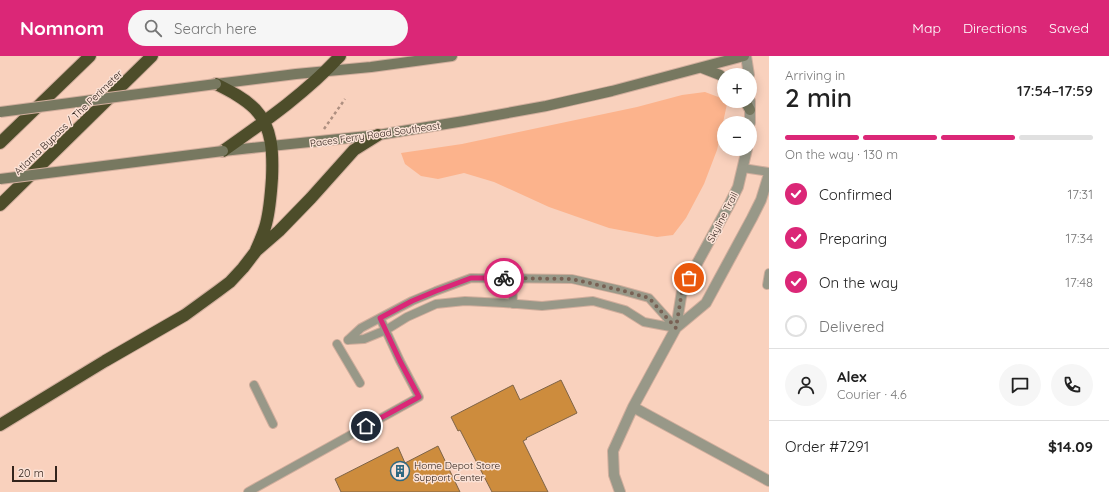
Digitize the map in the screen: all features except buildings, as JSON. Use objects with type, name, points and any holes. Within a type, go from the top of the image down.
[{"type":"highway","points":[[0,143],[90,56]]},
{"type":"highway","name":"Atlanta Bypass / The Perimeter","points":[[0,205],[152,56]]},
{"type":"highway","points":[[223,151],[294,99],[326,71],[340,56]]},
{"type":"highway","points":[[216,84],[233,92],[255,109],[264,122],[272,146],[269,209],[266,224],[256,251]]},
{"type":"highway","points":[[0,425],[104,361],[185,315],[230,282],[256,251],[279,231],[354,150],[378,135]]},
{"type":"main road","points":[[0,112],[296,74],[452,56]]},
{"type":"main road","name":"Paces Ferry Road Southeast","points":[[0,180],[223,151],[378,135],[464,121],[546,106],[612,91],[745,56]]},
{"type":"main road","points":[[702,68],[717,74]]},
{"type":"street","points":[[745,56],[748,68]]},
{"type":"street","name":"Skyline Trail","points":[[620,492],[614,475],[613,451],[633,407],[676,328],[682,291],[738,187],[746,156]]},
{"type":"street","name":"Skyline Trail","points":[[676,328],[706,303],[752,218],[769,173]]},
{"type":"street","points":[[633,407],[769,481]]},
{"type":"lane","points":[[743,168],[769,173]]},
{"type":"lane","points":[[767,285],[769,273]]},
{"type":"lane","points":[[471,278],[572,279],[620,290],[649,298],[676,328],[644,322],[625,310],[593,301],[542,306],[465,302],[436,304],[407,317],[386,330],[364,339],[348,340],[361,328],[412,301],[471,278]]},
{"type":"lane","points":[[512,278],[514,304]]},
{"type":"lane","points":[[248,492],[419,397],[380,318]]},
{"type":"lane","points":[[337,344],[360,384]]},
{"type":"lane","points":[[254,385],[273,424]]},
{"type":"path","points":[[324,129],[346,99]]},
{"type":"shaded area","points":[[705,92],[717,96],[717,108],[726,108],[724,116],[717,116],[717,150],[704,184],[686,218],[673,235],[657,237],[609,228],[549,207],[494,182],[464,173],[438,179],[421,176],[405,164],[401,153],[462,144],[637,107],[682,95]]},
{"type":"way so far","points":[[504,278],[572,279],[649,298],[676,328],[682,291],[689,278]]},
{"type":"place","name":"Home Depot Store Support Center","points":[[400,471]]},
{"type":"route","points":[[366,426],[419,397],[380,318],[412,301],[471,278],[504,278]]}]
